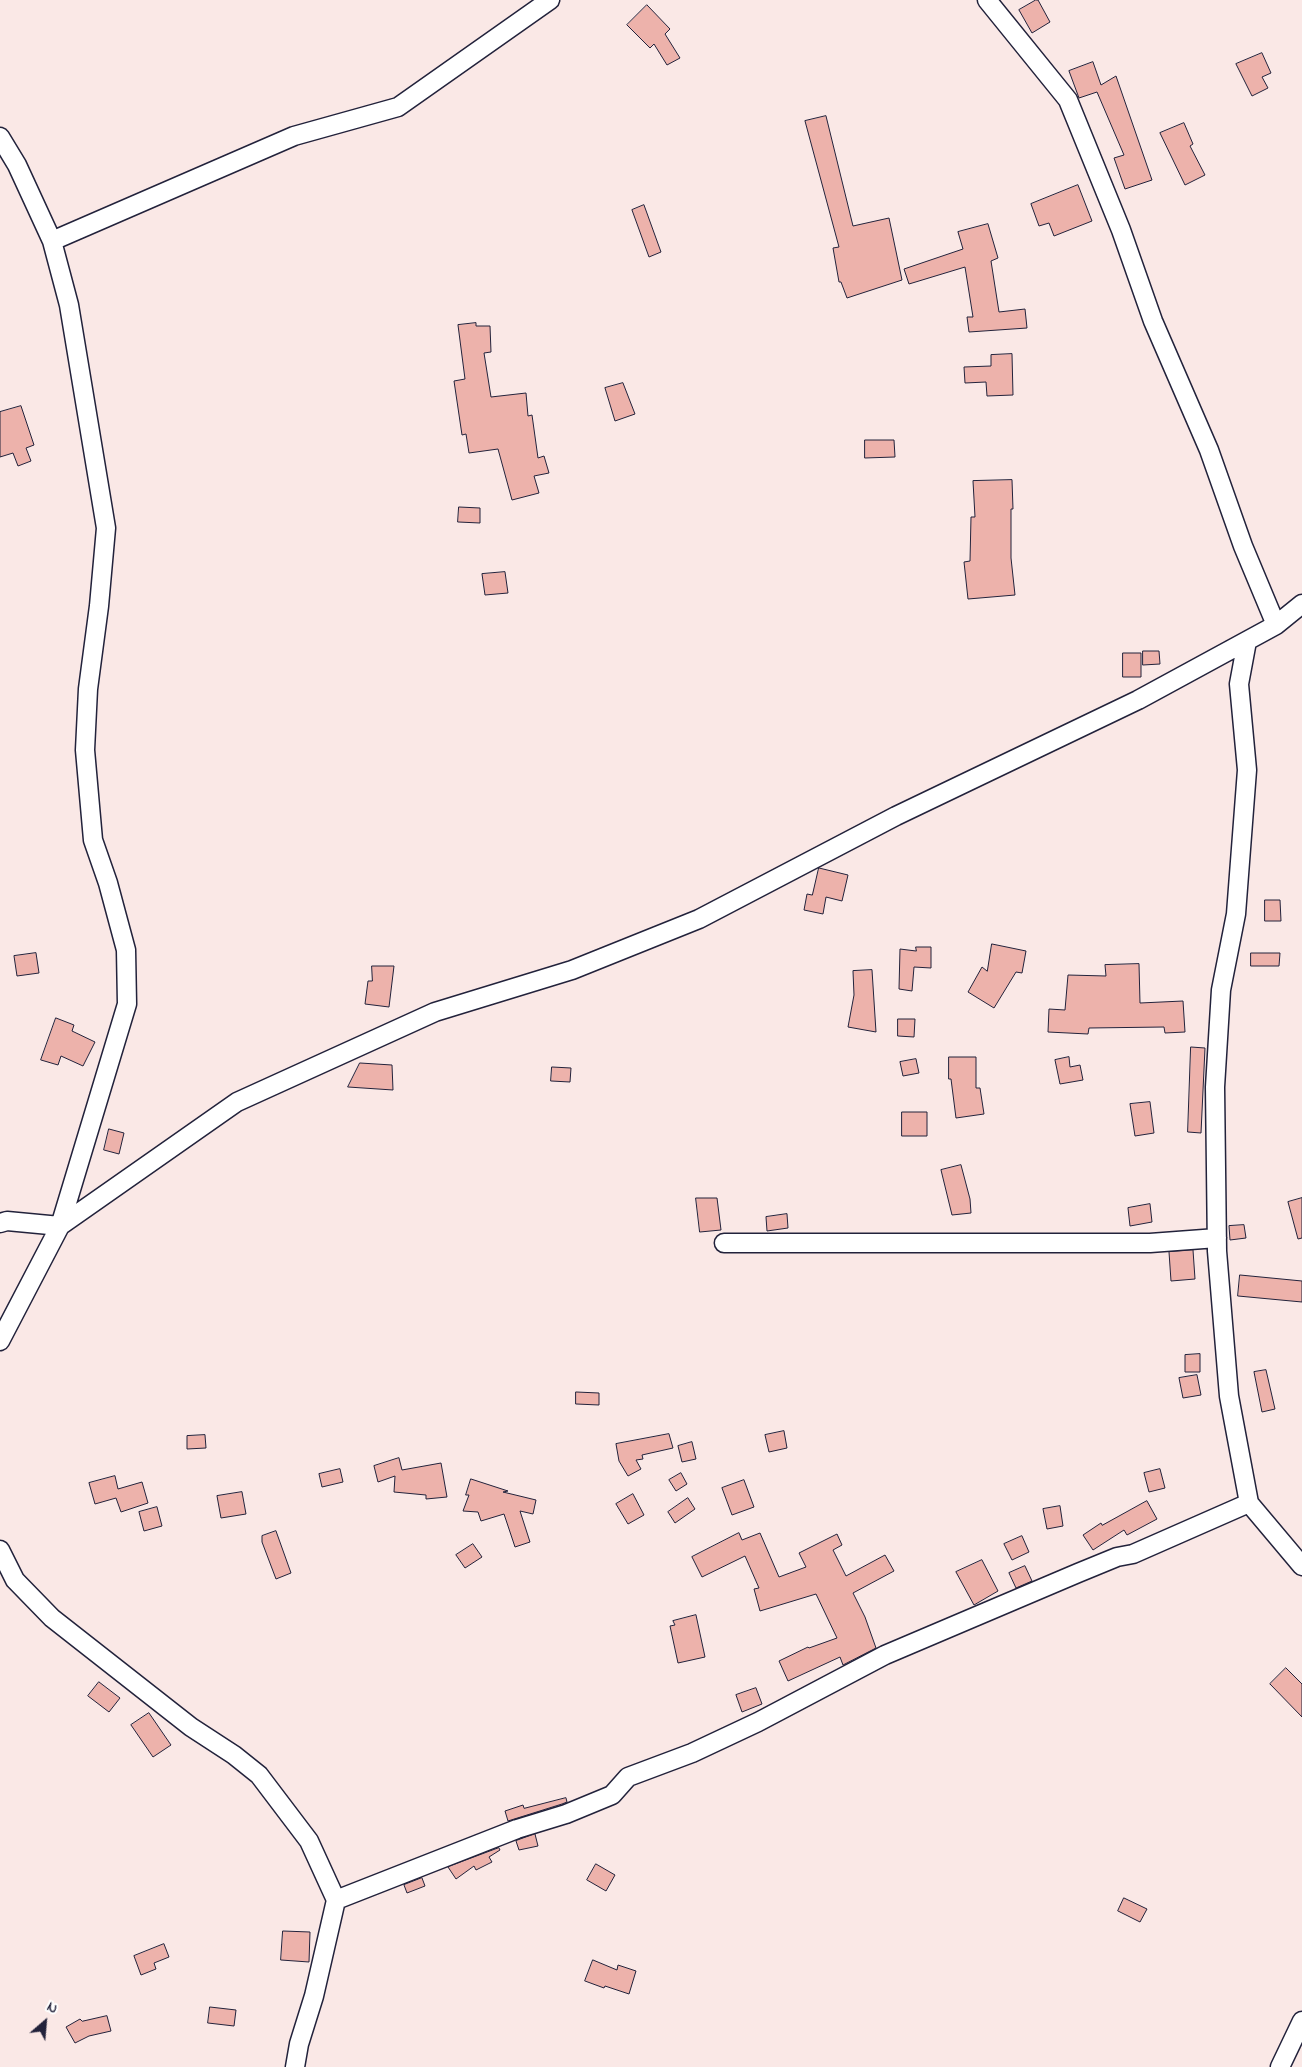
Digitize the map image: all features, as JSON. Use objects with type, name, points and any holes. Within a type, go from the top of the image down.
[{"type":"street","points":[[52,241],[294,136],[398,107],[550,0]]},
{"type":"street","points":[[986,0],[1068,100],[1121,230],[1153,321],[1209,450],[1243,546],[1276,626]]},
{"type":"street","points":[[0,137],[17,165],[52,241],[69,305],[106,528],[99,606],[88,689],[85,750],[93,840],[108,883],[126,950],[127,1004],[60,1226],[0,1341]]},
{"type":"street","points":[[0,1223],[6,1221],[60,1226],[237,1102],[434,1012],[572,970],[699,919],[896,816],[1130,704],[1276,626],[1302,604]]},
{"type":"street","points":[[1247,642],[1239,684],[1247,770],[1236,914],[1221,990],[1215,1087],[1217,1251],[1229,1396],[1249,1503],[1302,1566]]},
{"type":"street","points":[[724,1243],[1150,1243],[1218,1238]]},
{"type":"street","points":[[336,1900],[517,1830],[612,1796],[628,1777],[692,1753],[758,1722],[885,1655],[1117,1557],[1133,1554],[1249,1503]]},
{"type":"street","points":[[0,1550],[15,1580],[52,1618],[191,1727],[234,1755],[259,1775],[309,1842],[336,1900],[314,1996],[299,2044],[296,2067]]},
{"type":"street","points":[[1280,2067],[1302,2021]]},
{"type":"building","points":[[1038,0],[1050,22],[1032,33],[1019,10]]},
{"type":"building","points":[[647,5],[670,29],[665,34],[680,58],[667,65],[654,44],[650,48],[627,25]]},
{"type":"building","points":[[1262,53],[1271,73],[1262,77],[1268,88],[1252,96],[1236,64]]},
{"type":"building","points":[[1093,62],[1101,85],[1116,76],[1152,180],[1125,189],[1114,158],[1124,155],[1097,92],[1079,98],[1069,71]]},
{"type":"building","points":[[826,116],[853,226],[889,218],[902,280],[847,298],[841,282],[839,282],[833,248],[839,247],[805,121]]},
{"type":"building","points":[[1184,123],[1193,144],[1190,146],[1205,175],[1185,185],[1160,133]]},
{"type":"building","points":[[1078,185],[1092,221],[1054,236],[1049,223],[1039,226],[1031,204]]},
{"type":"building","points":[[644,205],[661,252],[649,257],[632,210]]},
{"type":"building","points":[[988,224],[998,258],[991,261],[999,312],[1025,309],[1027,328],[969,332],[967,317],[973,317],[965,267],[909,284],[904,269],[963,249],[958,232]]},
{"type":"building","points":[[476,323],[476,326],[490,326],[491,352],[484,353],[491,397],[526,393],[528,416],[532,415],[538,458],[544,456],[549,473],[534,476],[539,493],[512,500],[498,449],[469,453],[466,434],[462,435],[454,381],[465,379],[458,325]]},
{"type":"building","points":[[1012,354],[1013,395],[987,396],[986,382],[965,383],[964,367],[991,366],[991,355]]},
{"type":"building","points":[[623,383],[635,414],[615,421],[605,388]]},
{"type":"building","points":[[21,406],[34,445],[26,448],[31,461],[18,466],[13,453],[0,457],[0,412]]},
{"type":"building","points":[[865,440],[894,440],[895,457],[865,458]]},
{"type":"building","points":[[1012,480],[1011,558],[1015,595],[968,599],[964,562],[970,561],[971,517],[975,517],[973,481]]},
{"type":"building","points":[[459,507],[480,508],[480,523],[458,522]]},
{"type":"building","points":[[505,572],[508,593],[485,595],[482,574]]},
{"type":"building","points":[[1143,651],[1159,651],[1160,664],[1143,665]]},
{"type":"building","points":[[1123,653],[1141,653],[1141,677],[1123,677]]},
{"type":"building","points":[[819,868],[848,875],[842,901],[826,897],[823,914],[804,910],[807,894],[812,895]]},
{"type":"building","points":[[1265,900],[1280,900],[1281,921],[1265,921]]},
{"type":"building","points":[[992,944],[1026,951],[1022,973],[1016,972],[994,1008],[968,992],[982,967],[987,971]]},
{"type":"building","points":[[916,947],[931,947],[931,968],[914,967],[912,991],[899,989],[900,949],[916,951]]},
{"type":"building","points":[[36,953],[39,973],[17,976],[14,956]]},
{"type":"building","points":[[1251,953],[1280,953],[1279,966],[1251,966]]},
{"type":"building","points":[[1139,964],[1140,1003],[1183,1001],[1185,1032],[1165,1033],[1164,1027],[1089,1028],[1088,1034],[1048,1032],[1049,1009],[1065,1010],[1068,975],[1106,976],[1105,965]]},
{"type":"building","points":[[372,966],[394,966],[389,1007],[365,1004],[368,981],[372,981]]},
{"type":"building","points":[[872,970],[876,1032],[848,1027],[854,995],[853,971]]},
{"type":"building","points":[[56,1018],[74,1025],[72,1031],[95,1042],[83,1066],[61,1056],[58,1065],[41,1060]]},
{"type":"building","points":[[898,1019],[915,1019],[914,1037],[898,1036]]},
{"type":"building","points":[[1191,1047],[1205,1048],[1201,1133],[1188,1132]]},
{"type":"building","points":[[949,1057],[976,1057],[976,1088],[980,1088],[984,1114],[956,1118],[951,1079],[949,1079]]},
{"type":"building","points":[[1069,1057],[1070,1067],[1080,1065],[1083,1080],[1060,1084],[1055,1060]]},
{"type":"building","points":[[916,1059],[919,1073],[903,1076],[900,1062]]},
{"type":"building","points":[[360,1063],[392,1065],[393,1090],[348,1087]]},
{"type":"building","points":[[552,1067],[571,1068],[570,1082],[551,1081]]},
{"type":"building","points":[[1150,1102],[1154,1133],[1135,1136],[1130,1104]]},
{"type":"building","points":[[902,1112],[927,1112],[927,1136],[902,1136]]},
{"type":"building","points":[[109,1129],[124,1133],[119,1154],[104,1150]]},
{"type":"building","points":[[961,1165],[970,1199],[971,1213],[952,1215],[941,1170]]},
{"type":"building","points":[[696,1198],[717,1198],[721,1230],[700,1232]]},
{"type":"building","points":[[1302,1198],[1302,1238],[1298,1239],[1288,1202]]},
{"type":"building","points":[[1150,1204],[1152,1222],[1130,1226],[1128,1208]]},
{"type":"building","points":[[787,1214],[788,1228],[767,1231],[766,1217]]},
{"type":"building","points":[[1244,1225],[1246,1238],[1230,1240],[1229,1226]]},
{"type":"building","points":[[1193,1250],[1195,1279],[1171,1281],[1169,1252]]},
{"type":"building","points":[[1240,1275],[1302,1281],[1302,1302],[1238,1296]]},
{"type":"building","points":[[1200,1354],[1200,1372],[1185,1372],[1185,1355]]},
{"type":"building","points":[[1266,1370],[1275,1409],[1262,1412],[1254,1372]]},
{"type":"building","points":[[1197,1375],[1201,1395],[1183,1398],[1179,1378]]},
{"type":"building","points":[[576,1392],[599,1393],[599,1405],[576,1404]]},
{"type":"building","points":[[784,1431],[787,1448],[769,1452],[765,1435]]},
{"type":"building","points":[[669,1434],[673,1448],[642,1455],[643,1459],[636,1460],[641,1469],[628,1476],[619,1461],[616,1444]]},
{"type":"building","points":[[205,1435],[206,1448],[187,1449],[187,1436]]},
{"type":"building","points":[[692,1442],[696,1459],[682,1462],[678,1446]]},
{"type":"building","points":[[399,1458],[402,1470],[441,1463],[447,1497],[426,1499],[426,1495],[394,1492],[395,1476],[378,1482],[374,1466]]},
{"type":"building","points":[[340,1469],[343,1482],[322,1487],[319,1474]]},
{"type":"building","points":[[1160,1469],[1165,1488],[1149,1492],[1144,1473]]},
{"type":"building","points":[[681,1473],[687,1484],[676,1491],[669,1480]]},
{"type":"building","points":[[115,1476],[118,1489],[142,1482],[148,1503],[121,1512],[116,1498],[95,1504],[89,1483]]},
{"type":"building","points":[[471,1479],[508,1491],[503,1492],[536,1500],[533,1514],[520,1511],[530,1542],[515,1547],[504,1514],[481,1521],[478,1512],[463,1511],[469,1495],[466,1495]]},
{"type":"building","points":[[744,1480],[754,1507],[732,1515],[722,1488]]},
{"type":"building","points":[[242,1492],[246,1514],[221,1518],[217,1496]]},
{"type":"building","points":[[633,1494],[644,1515],[628,1524],[616,1504]]},
{"type":"building","points":[[688,1498],[695,1509],[675,1523],[668,1512]]},
{"type":"building","points":[[1147,1501],[1157,1519],[1127,1535],[1124,1530],[1093,1550],[1083,1535],[1101,1523],[1102,1525]]},
{"type":"building","points":[[1060,1506],[1063,1526],[1047,1529],[1043,1509]]},
{"type":"building","points":[[157,1507],[162,1526],[144,1531],[139,1512]]},
{"type":"building","points":[[276,1531],[291,1573],[276,1579],[262,1542],[262,1536]]},
{"type":"building","points":[[739,1533],[742,1540],[760,1533],[779,1577],[806,1567],[799,1553],[837,1534],[842,1545],[833,1550],[846,1576],[885,1555],[894,1571],[853,1593],[865,1617],[876,1648],[843,1665],[840,1657],[788,1681],[779,1661],[808,1647],[837,1638],[816,1594],[760,1611],[754,1589],[759,1588],[745,1556],[702,1577],[692,1557]]},
{"type":"building","points":[[1022,1536],[1029,1552],[1012,1560],[1004,1544]]},
{"type":"building","points":[[473,1544],[482,1557],[465,1568],[456,1555]]},
{"type":"building","points":[[982,1560],[998,1591],[974,1605],[956,1572]]},
{"type":"building","points":[[1025,1566],[1032,1581],[1016,1588],[1009,1573]]},
{"type":"building","points":[[696,1615],[705,1657],[678,1663],[670,1626],[675,1625],[673,1621]]},
{"type":"building","points":[[1286,1668],[1302,1684],[1302,1717],[1270,1684]]},
{"type":"building","points":[[99,1682],[120,1698],[109,1712],[88,1696]]},
{"type":"building","points":[[756,1688],[762,1704],[742,1712],[736,1695]]},
{"type":"building","points":[[149,1713],[171,1745],[153,1757],[131,1725]]},
{"type":"building","points":[[566,1798],[567,1802],[562,1804],[508,1821],[505,1811],[523,1805],[524,1808]]},
{"type":"building","points":[[535,1834],[538,1846],[519,1850],[516,1841]]},
{"type":"building","points":[[499,1848],[500,1850],[489,1857],[492,1862],[476,1870],[474,1866],[456,1879],[448,1867]]},
{"type":"building","points":[[596,1864],[615,1875],[606,1891],[587,1880]]},
{"type":"building","points":[[422,1878],[425,1886],[407,1893],[404,1885]]},
{"type":"building","points":[[1124,1898],[1147,1909],[1140,1922],[1118,1911]]},
{"type":"building","points":[[283,1931],[310,1932],[309,1962],[281,1960]]},
{"type":"building","points":[[164,1944],[169,1957],[154,1963],[156,1969],[141,1975],[134,1956]]},
{"type":"building","points":[[593,1960],[617,1970],[618,1965],[636,1971],[629,1994],[585,1981]]},
{"type":"building","points":[[210,2007],[236,2010],[234,2026],[208,2023]]},
{"type":"building","points":[[107,2016],[111,2031],[89,2036],[75,2043],[66,2027],[80,2019],[82,2021]]}]
